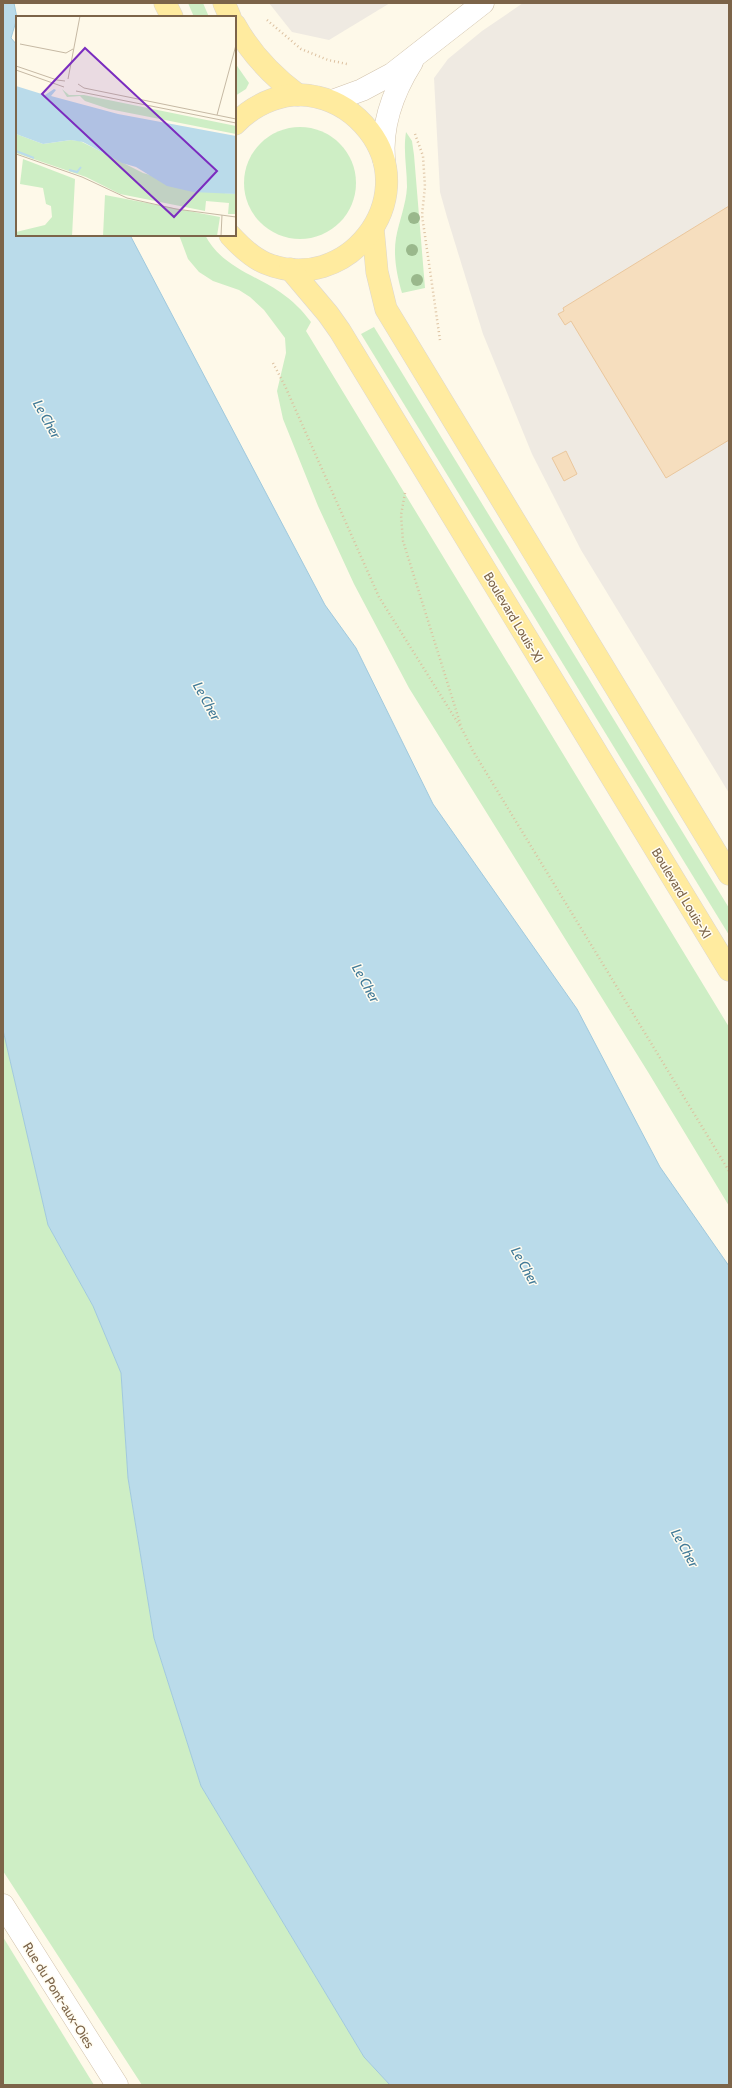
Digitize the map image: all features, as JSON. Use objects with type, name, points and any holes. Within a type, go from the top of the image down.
[{"type":"main road","points":[[165,3],[172,16]]},
{"type":"main road","points":[[224,3],[230,16]]},
{"type":"main road","points":[[236,27],[256,58],[273,75],[298,94]]},
{"type":"main road","points":[[231,236],[244,250],[265,263],[290,269],[314,269],[337,261],[358,248],[373,229],[383,208],[387,184],[384,160],[375,138],[360,119],[347,108],[332,101],[298,94],[270,100],[245,113],[236,123]]},
{"type":"main road","points":[[373,229],[377,272],[386,309],[729,874]]},
{"type":"main road","name":"Boulevard Louis-XI","points":[[290,269],[328,314],[729,970]]},
{"type":"street","points":[[332,101],[356,93],[376,83],[416,56],[434,39],[482,3]]},
{"type":"street","points":[[384,160],[383,143],[391,103],[400,82],[416,56]]},
{"type":"street","name":"Rue du Pont-aux-Oies","points":[[3,1905],[117,2085]]},
{"type":"path","points":[[273,363],[285,386],[379,597],[463,731],[477,758],[729,1171]]},
{"type":"path","points":[[417,458],[403,497],[401,515],[402,541],[463,731]]},
{"type":"shaded area","points":[[269,3],[390,3],[329,40],[292,32]]},
{"type":"shaded area","points":[[523,3],[729,3],[729,793],[581,550],[532,454],[483,334],[440,192],[434,78],[448,59],[482,31]]},
{"type":"green space","points":[[188,3],[203,3],[209,16],[194,16]]},
{"type":"green space","points":[[236,64],[249,83],[246,89],[236,95]]},
{"type":"green space","points":[[300,127],[321,131],[340,143],[352,162],[356,183],[352,204],[340,223],[321,235],[300,239],[279,235],[260,223],[248,204],[244,183],[248,162],[260,143],[279,131]]},
{"type":"green space","points":[[406,132],[412,141],[414,155],[425,288],[402,293],[397,273],[395,252],[396,238],[407,187],[405,153]]},
{"type":"green space","points":[[179,236],[206,236],[212,246],[229,262],[285,295],[311,322],[306,331],[729,1027],[729,1206],[648,1072],[409,688],[354,584],[318,506],[283,419],[277,391],[286,353],[285,338],[264,310],[250,297],[239,290],[213,281],[199,272],[188,259]]},
{"type":"green space","points":[[374,327],[729,908],[729,935],[361,334]]},
{"type":"green space","points":[[3,1030],[48,1225],[93,1306],[121,1373],[128,1478],[154,1638],[201,1786],[364,2057],[390,2085],[142,2085],[3,1871]]},
{"type":"green space","points":[[3,1937],[94,2085],[3,2085]]},
{"type":"water","name":"Le Cher","points":[[3,3],[14,3],[17,16],[11,38],[16,44],[16,236],[131,236],[325,605],[356,648],[433,804],[577,1009],[660,1167],[729,1266],[729,2085],[390,2085],[364,2057],[201,1786],[154,1638],[128,1478],[121,1373],[93,1306],[48,1225],[3,1030]]},
{"type":"building","points":[[729,206],[729,440],[666,478],[571,321],[565,325],[558,314],[564,311],[563,308]]},
{"type":"building","points":[[566,451],[577,474],[564,481],[552,458]]}]
